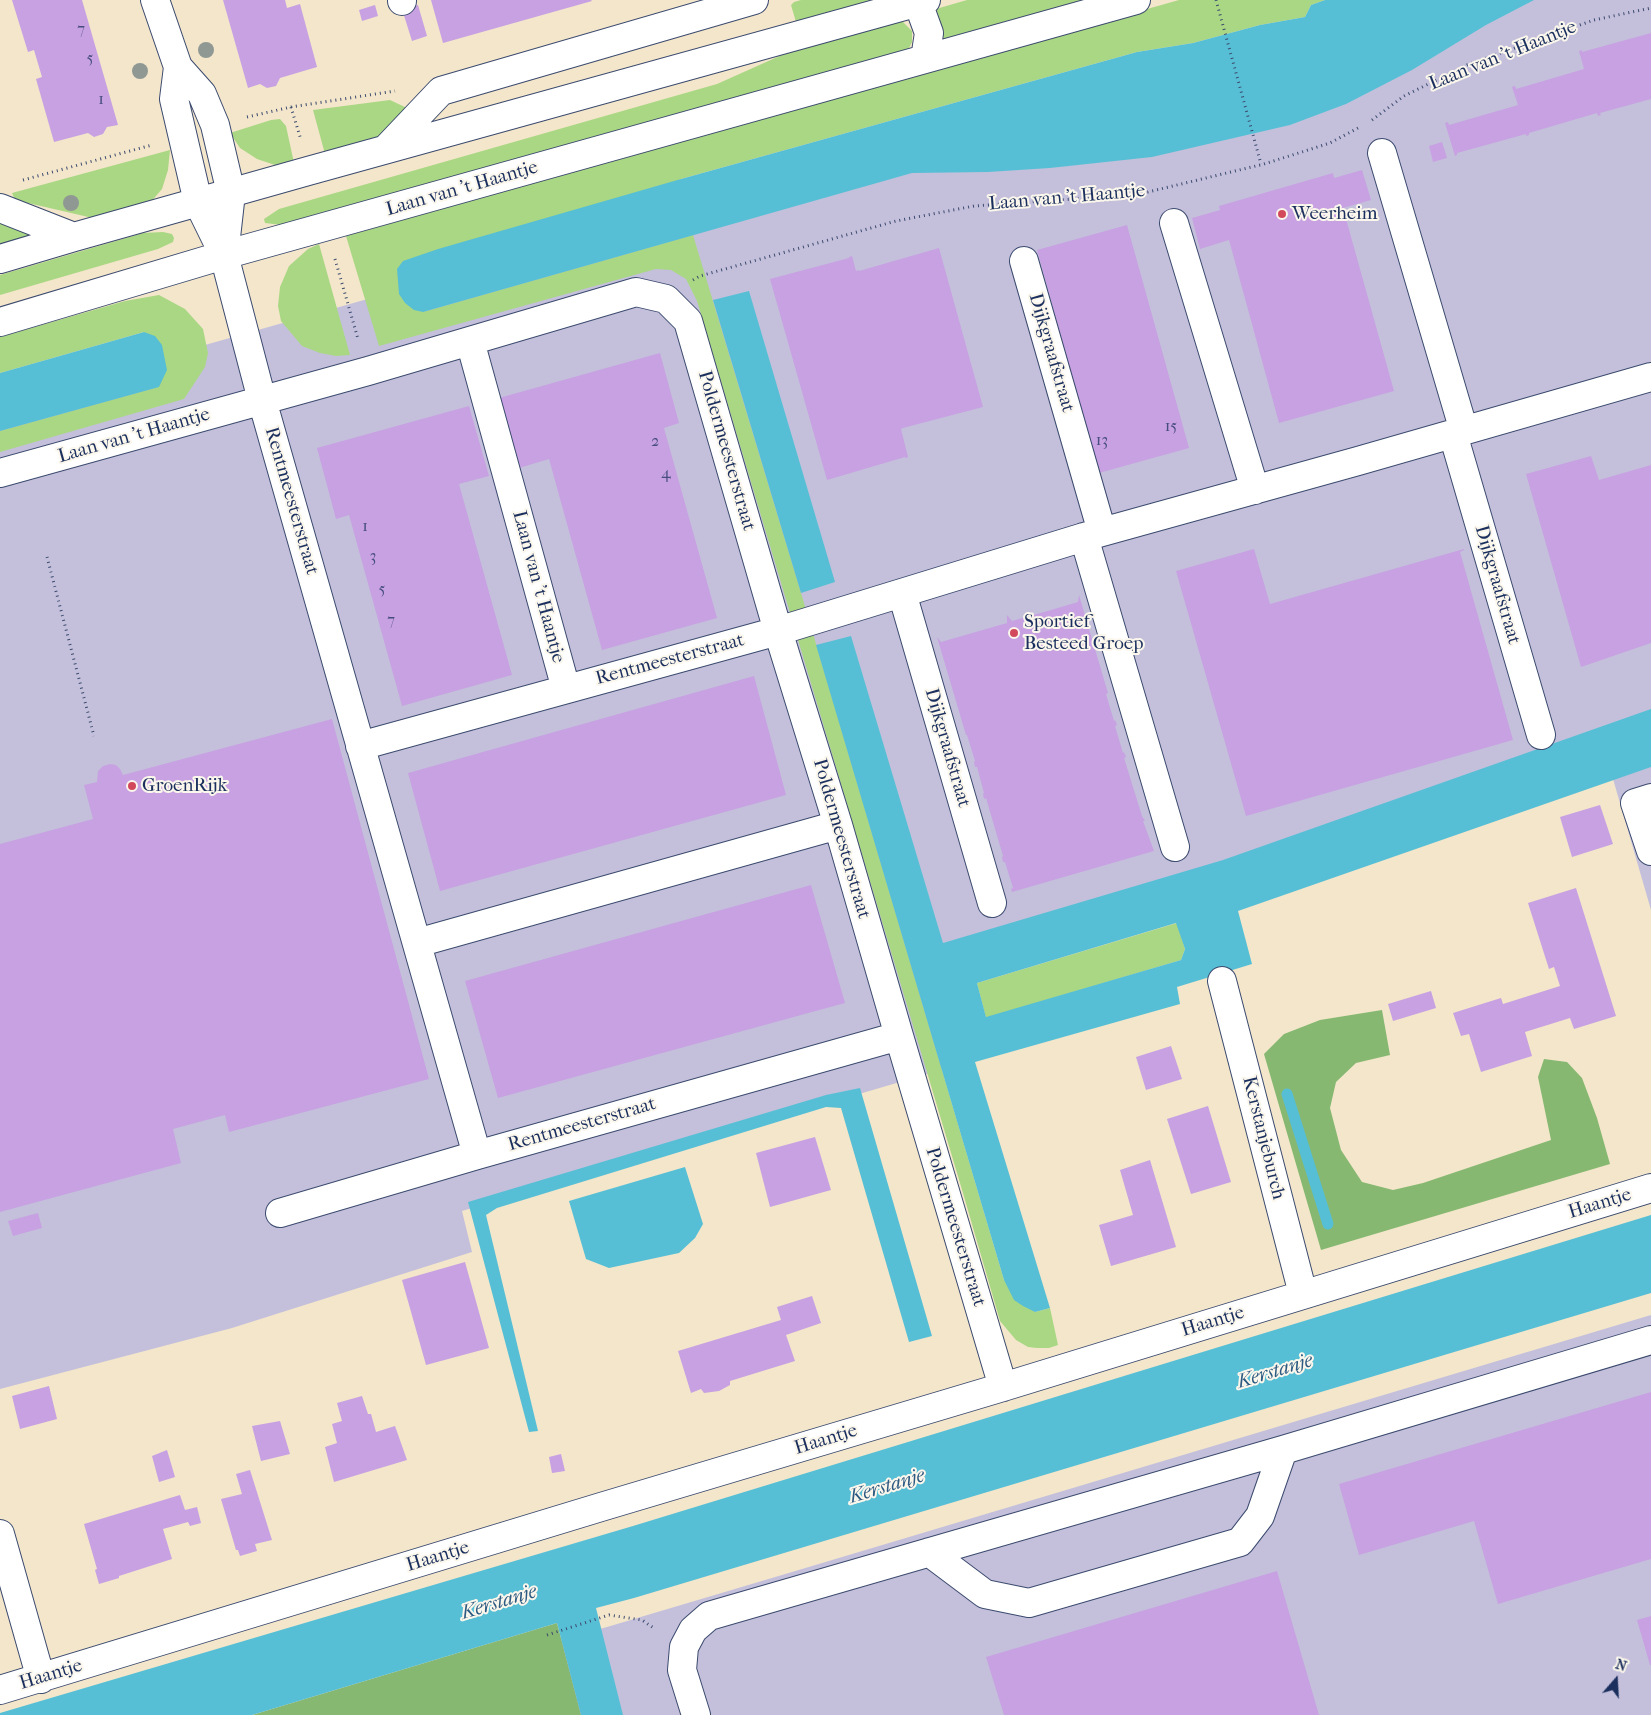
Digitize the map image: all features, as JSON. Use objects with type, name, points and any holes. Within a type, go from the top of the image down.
[{"type":"street","points":[[155,0],[178,67],[202,94],[215,125],[231,193],[224,255]]},
{"type":"street","points":[[386,149],[441,91],[754,0]]},
{"type":"street","name":"Laan van 't Haantje","points":[[0,322],[224,255],[1136,0]]},
{"type":"street","points":[[0,259],[386,149],[921,1],[929,33],[926,59]]},
{"type":"street","points":[[178,67],[174,99],[198,202],[224,255]]},
{"type":"street","name":"Dijkgraafstraat","points":[[1382,153],[1541,735]]},
{"type":"street","points":[[0,208],[74,237]]},
{"type":"street","points":[[1174,223],[1255,490]]},
{"type":"street","name":"Rentmeesterstraat","points":[[224,255],[262,400],[477,1155],[899,1036]]},
{"type":"street","name":"Dijkgraafstraat","points":[[1024,261],[1175,847]]},
{"type":"street","name":"Laan van 't Haantje","points":[[0,473],[470,341],[636,292],[666,299]]},
{"type":"street","name":"Poldermeesterstraat","points":[[666,299],[688,321],[778,631],[838,825],[1003,1387]]},
{"type":"street","name":"Laan van 't Haantje","points":[[470,341],[566,689]]},
{"type":"street","points":[[778,631],[1093,534],[1255,490],[1651,377]]},
{"type":"street","name":"Dijkgraafstraat","points":[[902,593],[992,903]]},
{"type":"street","name":"Rentmeesterstraat","points":[[360,746],[778,631]]},
{"type":"street","points":[[1651,798],[1635,803],[1651,851]]},
{"type":"street","points":[[417,943],[838,825]]},
{"type":"street","name":"Kerstanjeburch","points":[[1222,981],[1303,1294]]},
{"type":"street","points":[[280,1213],[477,1155]]},
{"type":"street","name":"Haantje","points":[[0,1690],[1003,1387],[1651,1188]]},
{"type":"street","points":[[696,1715],[682,1670],[684,1648],[693,1630],[708,1616],[1282,1450],[1651,1340]]},
{"type":"street","points":[[929,1552],[986,1594],[1029,1602],[1068,1592],[1240,1542],[1260,1516],[1282,1450]]},
{"type":"street","points":[[0,1534],[41,1678]]},
{"type":"path","points":[[1216,0],[1261,164]]},
{"type":"path","name":"Laan van 't Haantje","points":[[1367,124],[1404,96],[1467,65],[1594,20],[1651,8]]},
{"type":"path","name":"Laan van 't Haantje","points":[[666,299],[700,276],[896,221],[974,206],[1148,192],[1261,164],[1330,143],[1359,128]]},
{"type":"path","points":[[47,557],[94,736]]},
{"type":"path","points":[[547,1635],[609,1615],[642,1620],[684,1648]]},
{"type":"shaded area","points":[[1424,0],[1651,0],[1651,910],[1604,748],[931,957],[961,1064],[462,1211],[472,1252],[232,1328],[0,1389],[0,403]]},
{"type":"shaded area","points":[[1651,1315],[1651,1715],[290,1715],[607,1627]]},
{"type":"green space","points":[[801,0],[875,0],[796,22],[791,5]]},
{"type":"green space","points":[[967,0],[1084,0],[944,40],[936,9]]},
{"type":"green space","points":[[1179,0],[1325,0],[1311,5],[1305,17],[1260,25],[1193,43],[1137,52],[681,179],[423,312],[693,235],[1004,1280],[1035,1312],[1050,1308],[1058,1345],[1049,1348],[1037,1348],[1028,1347],[1016,1340],[1000,1321],[697,301],[686,279],[671,270],[656,269],[379,346],[346,236]]},
{"type":"green space","points":[[897,21],[903,22],[912,31],[912,42],[908,50],[282,225],[265,223],[264,219],[279,209],[717,84],[793,50]]},
{"type":"green space","points":[[390,100],[407,108],[385,129],[387,138],[325,154],[313,110]]},
{"type":"green space","points":[[280,119],[286,126],[294,163],[278,166],[257,159],[240,148],[230,133],[271,120]]},
{"type":"green space","points":[[170,150],[168,170],[162,189],[149,204],[97,219],[15,200],[12,193]]},
{"type":"green space","points":[[0,223],[33,231],[32,237],[0,247]]},
{"type":"green space","points":[[163,232],[172,234],[173,242],[158,249],[0,295],[0,275],[143,233]]},
{"type":"green space","points":[[319,244],[350,355],[336,356],[320,353],[302,346],[281,321],[278,306],[280,287],[289,266],[308,249]]},
{"type":"green space","points":[[159,295],[185,309],[203,329],[208,353],[205,367],[184,399],[0,452],[0,431],[158,387],[144,332],[0,373],[0,337],[125,301]]},
{"type":"green space","points":[[1177,923],[1185,949],[1181,960],[986,1018],[977,983]]},
{"type":"green space","points":[[1382,1010],[1390,1055],[1356,1063],[1336,1082],[1330,1108],[1341,1150],[1362,1182],[1393,1190],[1423,1183],[1551,1140],[1538,1077],[1544,1059],[1567,1062],[1582,1078],[1597,1118],[1610,1164],[1321,1250],[1264,1054],[1284,1034],[1320,1020]]},
{"type":"green space","points":[[557,1623],[581,1715],[252,1715]]},
{"type":"water","points":[[1325,0],[1534,0],[1486,25],[1412,70],[1346,104],[1290,125],[1152,157],[1050,168],[988,172],[912,173],[423,312],[414,310],[405,303],[399,294],[397,269],[403,261],[438,249],[1137,52],[1193,43],[1260,25],[1305,17],[1311,5]]},
{"type":"water","points":[[749,291],[835,582],[801,593],[713,300]]},
{"type":"water","points":[[144,332],[155,336],[162,345],[167,370],[159,387],[0,431],[0,373]]},
{"type":"water","points":[[851,636],[943,943],[1223,860],[1651,709],[1651,767],[1238,911],[1252,964],[1177,987],[1180,1004],[975,1062],[1050,1308],[1035,1312],[1014,1300],[1004,1280],[816,645]],"holes":[[[1176,923],[1185,949],[1181,960],[986,1017],[977,983]]]},
{"type":"water","points":[[860,1088],[932,1336],[909,1342],[841,1108],[826,1107],[497,1208],[486,1215],[538,1431],[529,1432],[468,1202],[826,1095]]},
{"type":"water","points":[[685,1167],[703,1224],[695,1238],[679,1253],[609,1268],[586,1259],[569,1201]]},
{"type":"water","name":"Kerstanje","points":[[1651,1215],[1651,1293],[596,1608],[623,1715],[581,1715],[557,1623],[252,1715],[0,1715],[0,1713],[633,1526]]},
{"type":"building","points":[[12,0],[82,0],[118,125],[107,127],[103,134],[94,137],[88,133],[54,142],[36,79],[42,77],[34,50],[28,52]]},
{"type":"building","points":[[223,0],[285,0],[287,8],[300,4],[317,67],[280,78],[276,86],[267,88],[260,84],[248,88]]},
{"type":"building","points":[[431,0],[591,0],[592,1],[443,43]]},
{"type":"building","points":[[375,5],[378,16],[362,21],[359,10]]},
{"type":"building","points":[[418,5],[427,36],[412,41],[402,9]]},
{"type":"building","points":[[1651,33],[1651,99],[1600,113],[1601,115],[1598,116],[1597,113],[1529,133],[1526,136],[1526,134],[1457,153],[1455,156],[1445,123],[1448,122],[1449,125],[1518,105],[1512,87],[1515,86],[1516,89],[1584,69],[1579,51],[1582,50],[1582,52]]},
{"type":"building","points":[[1442,142],[1447,158],[1433,162],[1429,146]]},
{"type":"building","points":[[1362,170],[1371,200],[1343,208],[1394,391],[1279,423],[1229,240],[1200,249],[1192,218],[1220,210],[1219,206],[1333,173],[1334,178]]},
{"type":"building","points":[[1127,225],[1189,448],[1099,473],[1037,250]]},
{"type":"building","points":[[939,248],[983,407],[903,428],[901,429],[908,457],[827,480],[770,279],[852,256],[856,271],[859,271]]},
{"type":"building","points":[[660,353],[679,423],[664,428],[717,618],[602,650],[549,459],[519,468],[499,398]]},
{"type":"building","points":[[469,406],[489,476],[459,484],[512,675],[402,706],[349,515],[336,519],[317,448]]},
{"type":"building","points":[[1591,456],[1599,480],[1651,465],[1651,643],[1581,667],[1526,474]]},
{"type":"building","points":[[1254,549],[1270,604],[1464,549],[1460,552],[1513,740],[1246,816],[1176,571]]},
{"type":"building","points":[[1079,595],[1108,693],[1106,694],[1117,725],[1115,726],[1126,757],[1124,758],[1154,851],[1012,892],[1011,889],[1013,888],[1005,862],[1003,862],[1003,856],[986,798],[984,799],[977,767],[975,767],[975,761],[937,637],[941,642],[1007,623],[1007,615],[1012,621],[1051,610],[1078,602]]},
{"type":"building","points":[[754,676],[786,795],[440,891],[408,773]]},
{"type":"building","points":[[332,719],[429,1079],[229,1132],[225,1115],[173,1129],[181,1163],[0,1212],[0,844],[93,819],[84,785],[97,782],[98,771],[103,766],[116,765],[123,775]]},
{"type":"building","points":[[1600,805],[1613,844],[1572,857],[1560,817]]},
{"type":"building","points":[[811,885],[845,1003],[498,1098],[465,981]]},
{"type":"building","points":[[1576,888],[1616,1016],[1574,1029],[1570,1018],[1525,1032],[1532,1056],[1481,1072],[1469,1034],[1461,1036],[1453,1013],[1501,998],[1503,1004],[1560,986],[1554,967],[1549,969],[1528,903]]},
{"type":"building","points":[[1431,991],[1436,1008],[1393,1021],[1388,1004]]},
{"type":"building","points":[[1171,1046],[1182,1079],[1146,1090],[1136,1057]]},
{"type":"building","points":[[1208,1106],[1231,1182],[1191,1194],[1167,1119]]},
{"type":"building","points":[[815,1137],[831,1190],[770,1207],[756,1153]]},
{"type":"building","points":[[1150,1160],[1176,1247],[1111,1266],[1099,1225],[1133,1215],[1120,1170]]},
{"type":"building","points":[[38,1213],[42,1228],[13,1236],[8,1221]]},
{"type":"building","points":[[465,1262],[489,1348],[426,1365],[402,1280]]},
{"type":"building","points":[[812,1296],[821,1323],[786,1335],[795,1361],[730,1381],[730,1385],[719,1391],[704,1393],[701,1389],[691,1393],[678,1351],[781,1320],[777,1307]]},
{"type":"building","points":[[49,1386],[57,1419],[20,1429],[12,1396]]},
{"type":"building","points":[[1651,1392],[1651,1559],[1498,1604],[1474,1521],[1359,1555],[1339,1484]]},
{"type":"building","points":[[362,1396],[368,1414],[371,1414],[376,1432],[395,1426],[407,1460],[334,1482],[325,1447],[337,1443],[332,1424],[342,1421],[337,1403]]},
{"type":"building","points":[[280,1421],[290,1454],[261,1461],[252,1426]]},
{"type":"building","points":[[167,1450],[175,1477],[159,1482],[152,1456]]},
{"type":"building","points":[[561,1454],[565,1471],[552,1473],[549,1457]]},
{"type":"building","points":[[250,1470],[272,1540],[255,1544],[257,1551],[240,1556],[238,1550],[236,1550],[221,1499],[242,1494],[236,1474]]},
{"type":"building","points":[[180,1495],[185,1510],[197,1507],[201,1523],[190,1526],[188,1522],[163,1529],[172,1559],[99,1584],[95,1570],[97,1569],[84,1524]]},
{"type":"building","points":[[1277,1571],[1319,1715],[1004,1715],[986,1657]]},
{"type":"building","points":[[1651,1616],[1651,1665],[1650,1665],[1637,1620]]},
{"type":"waterway","points":[[1287,1094],[1328,1224]]},
{"type":"place","name":"Weerheim","points":[[1282,214]]},
{"type":"place","name":"Sportief Besteed Groep","points":[[1014,633]]},
{"type":"place","name":"GroenRijk","points":[[132,786]]}]
